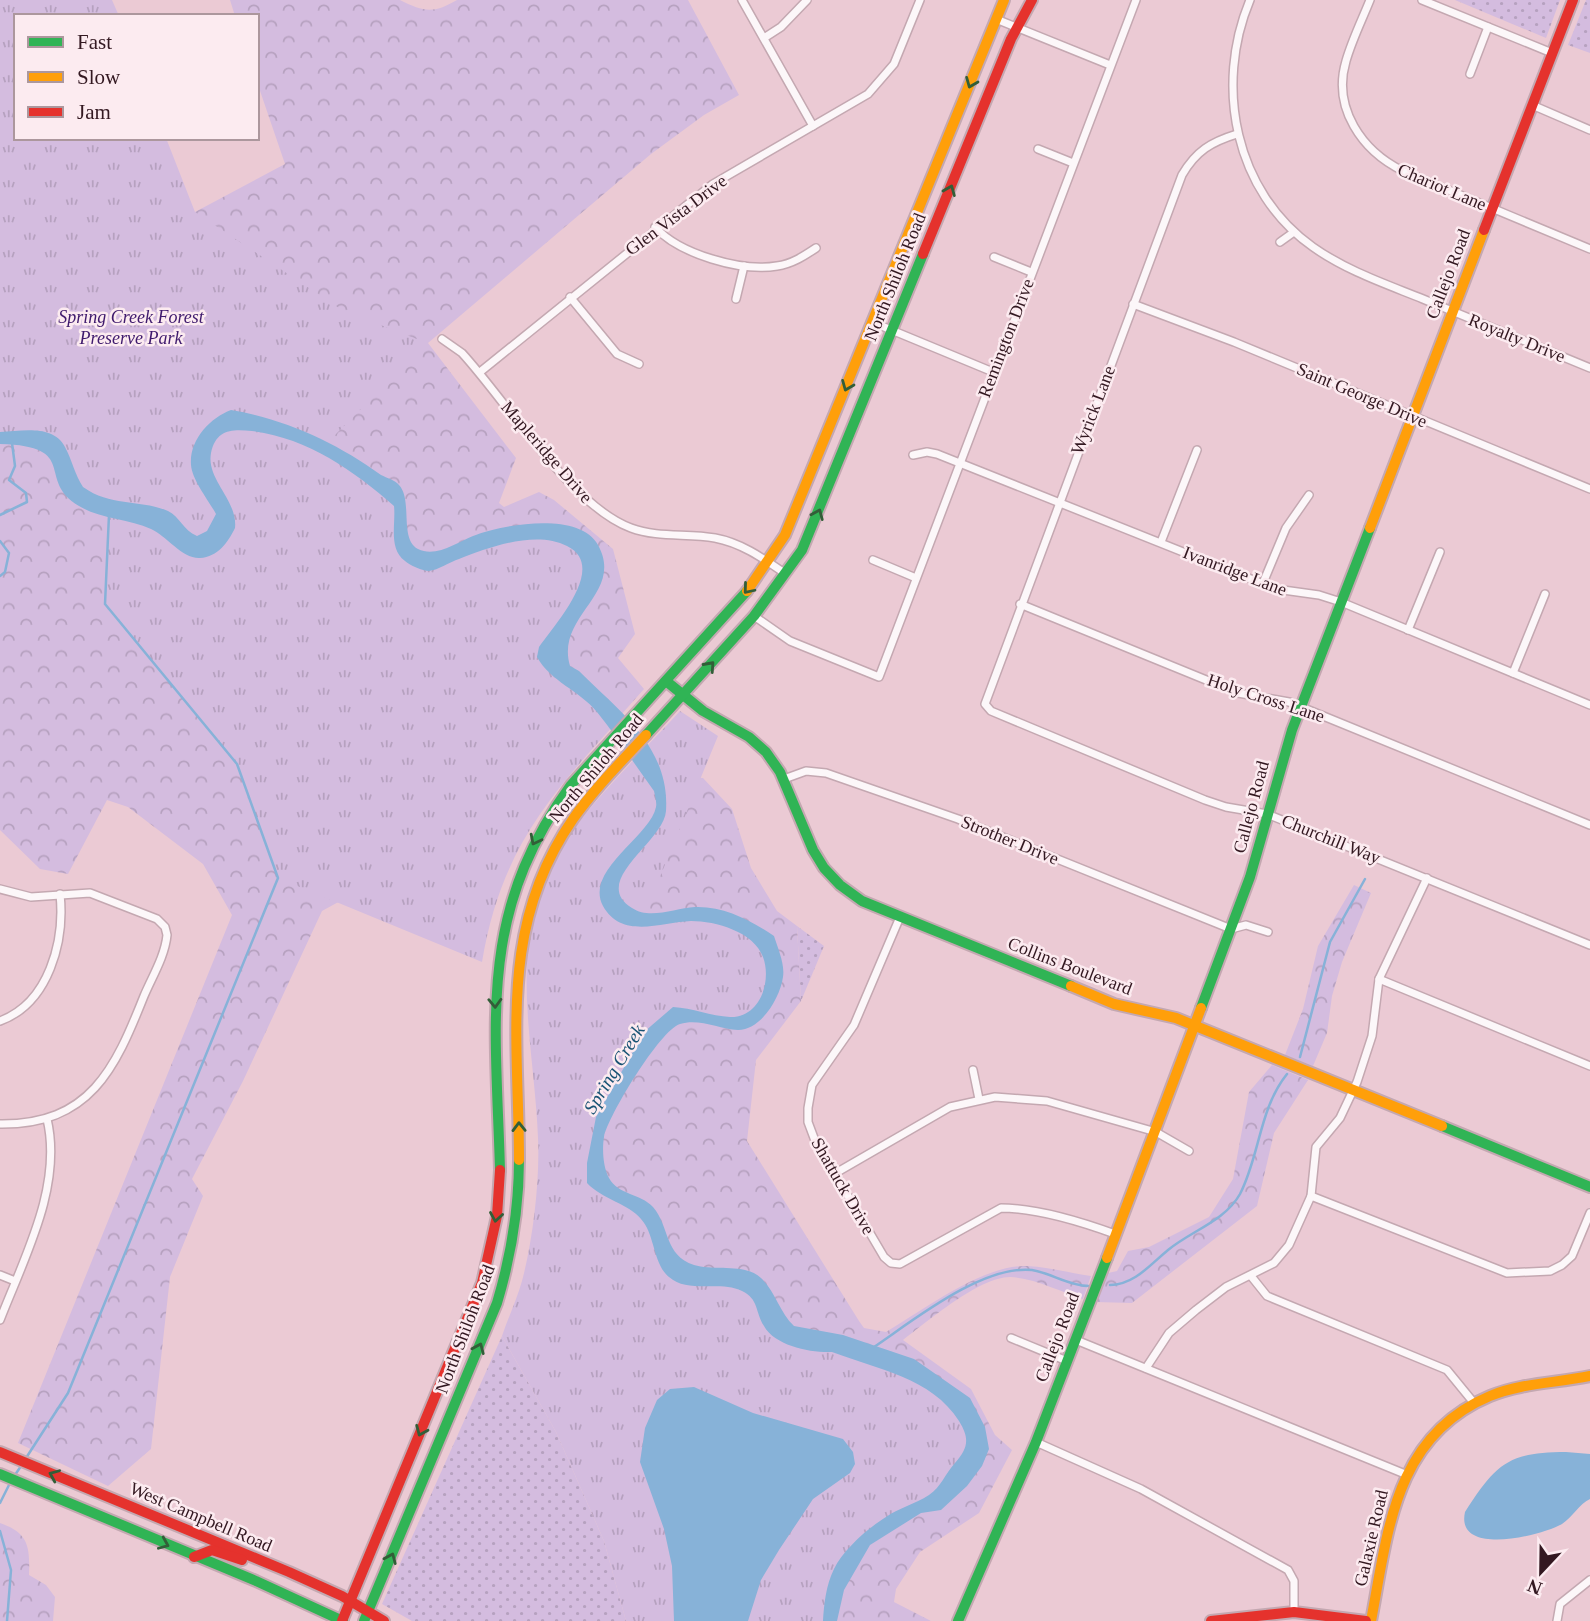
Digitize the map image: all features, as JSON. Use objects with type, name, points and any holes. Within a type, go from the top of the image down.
[{"type":"main road","name":"North Shiloh Road","points":[[342,1621],[473,1308],[489,1253],[500,1184],[496,969],[509,902],[529,851],[557,804],[769,562],[799,506],[1004,0]]},
{"type":"main road","name":"North Shiloh Road","points":[[366,1616],[497,1303],[512,1255],[520,1181],[516,980],[530,908],[544,868],[572,818],[754,616],[787,574],[811,531],[1016,27],[1031,0]]},
{"type":"main road","name":"Callejo Road","points":[[958,1621],[1036,1443],[1156,1132],[1231,929],[1282,758],[1573,0]]},
{"type":"main road","name":"Collins Boulevard","points":[[666,681],[719,722],[753,740],[784,779],[803,832],[828,875],[862,901],[1114,1004],[1176,1018],[1590,1187]]},
{"type":"main road","name":"Galaxie Road","points":[[1368,1621],[1385,1539],[1405,1474],[1439,1427],[1474,1403],[1516,1388],[1590,1376]]},
{"type":"main road","name":"West Campbell Road","points":[[0,1452],[289,1573],[351,1601],[366,1616],[384,1621]]},
{"type":"main road","points":[[0,1474],[342,1621]]},
{"type":"main road","points":[[194,1557],[212,1550],[289,1573]]},
{"type":"main road","points":[[1211,1621],[1294,1612],[1368,1621]]},
{"type":"street","points":[[742,0],[813,126]]},
{"type":"street","points":[[764,38],[781,27],[807,0]]},
{"type":"street","name":"Glen Vista Drive","points":[[480,372],[655,228],[713,184],[868,94],[884,79],[894,64],[920,0]]},
{"type":"street","name":"Remington Drive","points":[[754,616],[790,641],[879,677],[1136,0]]},
{"type":"street","name":"Royalty Drive","points":[[1250,0],[1233,67],[1231,89],[1237,134],[1266,198],[1294,232],[1313,247],[1361,275],[1590,368]]},
{"type":"street","name":"Chariot Lane","points":[[1370,0],[1345,62],[1344,99],[1353,127],[1376,155],[1392,166],[1590,249]]},
{"type":"street","points":[[1422,0],[1552,53]]},
{"type":"street","points":[[996,19],[1110,65]]},
{"type":"street","points":[[1470,74],[1489,27]]},
{"type":"street","points":[[1532,105],[1590,130]]},
{"type":"street","name":"Wyrick Lane","points":[[991,711],[985,704],[986,695],[1182,175],[1190,160],[1216,140],[1237,134]]},
{"type":"street","points":[[1038,149],[1073,163]]},
{"type":"street","points":[[655,228],[664,237],[690,252],[744,266],[776,267],[816,248]]},
{"type":"street","points":[[1280,242],[1294,232]]},
{"type":"street","points":[[994,257],[1031,272]]},
{"type":"street","points":[[736,299],[744,266]]},
{"type":"street","points":[[570,297],[617,354],[639,364]]},
{"type":"street","name":"Saint George Drive","points":[[1133,304],[1234,342],[1590,489]]},
{"type":"street","points":[[872,322],[993,373]]},
{"type":"street","name":"Mapleridge Drive","points":[[442,339],[462,353],[480,372],[570,484],[605,516],[652,534],[716,538],[748,550],[787,574]]},
{"type":"street","points":[[1161,542],[1197,450]]},
{"type":"street","name":"Ivanridge Lane","points":[[914,455],[927,452],[960,462],[1262,583],[1294,594],[1319,595],[1341,602],[1590,705]]},
{"type":"street","points":[[1262,583],[1286,528],[1309,495]]},
{"type":"street","points":[[1408,630],[1440,552]]},
{"type":"street","points":[[873,560],[916,578]]},
{"type":"street","points":[[1513,673],[1545,593]]},
{"type":"street","name":"Holy Cross Lane","points":[[1020,604],[1238,693],[1301,707],[1590,825]]},
{"type":"street","name":"Churchill Way","points":[[991,711],[1205,800],[1226,807],[1267,814],[1590,944]]},
{"type":"street","name":"Strother Drive","points":[[784,779],[816,771],[898,796],[1231,929],[1246,925],[1268,932]]},
{"type":"street","points":[[1146,1368],[1169,1333],[1226,1287],[1274,1263],[1283,1254],[1301,1223],[1311,1196],[1316,1147],[1340,1118],[1354,1091],[1373,1036],[1379,979],[1427,878]]},
{"type":"street","points":[[0,888],[31,897],[81,892],[103,897],[157,919],[165,927],[166,943],[117,1060],[104,1080],[84,1099],[47,1119],[0,1124]]},
{"type":"street","points":[[0,1021],[24,1007],[44,980],[60,940],[60,894]]},
{"type":"street","name":"Shattuck Drive","points":[[900,917],[854,1025],[820,1072],[809,1096],[808,1122],[834,1174],[891,1264],[900,1264],[1001,1209],[1017,1208],[1115,1234]]},
{"type":"street","points":[[1379,979],[1590,1066]]},
{"type":"street","points":[[973,1070],[979,1099]]},
{"type":"street","points":[[834,1174],[950,1107],[979,1099],[1047,1101],[1156,1132],[1189,1151]]},
{"type":"street","points":[[0,1320],[41,1208],[50,1172],[53,1154],[47,1119]]},
{"type":"street","points":[[1311,1196],[1507,1273],[1550,1270],[1562,1265],[1572,1256],[1590,1213]]},
{"type":"street","points":[[0,1275],[15,1281]]},
{"type":"street","points":[[1251,1276],[1258,1290],[1267,1296],[1447,1370],[1474,1403]]},
{"type":"street","points":[[1011,1338],[1067,1361]]},
{"type":"street","points":[[1076,1340],[1405,1474]]},
{"type":"street","points":[[1036,1443],[1141,1489],[1288,1570],[1294,1581],[1294,1612]]},
{"type":"street","points":[[1557,1621],[1560,1604],[1590,1580]]},
{"type":"green space","name":"Spring Creek Forest Preserve Park","points":[[0,0],[112,0],[118,14],[14,14],[14,140],[167,140],[195,212],[342,310],[427,343],[326,444],[398,505],[408,551],[429,556],[533,527],[590,557],[593,575],[553,657],[617,722],[568,777],[529,831],[501,890],[482,962],[278,878],[237,764],[105,604],[109,509],[74,490],[59,444],[0,435]]},
{"type":"green space","name":"Spring Creek Forest Preserve Park","points":[[230,0],[400,0],[428,10],[441,8],[457,0],[688,0],[739,95],[704,115],[651,154],[428,343],[516,458],[499,503],[504,507],[539,492],[554,500],[613,549],[635,634],[618,658],[644,689],[566,777],[322,911],[243,1081],[192,1179],[203,1196],[170,1277],[151,1449],[108,1486],[18,1443],[232,915],[203,864],[128,807],[107,800],[68,874],[40,869],[0,830],[0,329],[195,212],[285,164],[259,88],[259,14],[234,14]]},
{"type":"green space","points":[[1455,0],[1560,0],[1546,38]]},
{"type":"green space","points":[[1586,0],[1590,0],[1590,53],[1568,45]]},
{"type":"green space","points":[[680,711],[718,736],[643,918],[732,918],[771,955],[766,1003],[748,1020],[673,1014],[602,1120],[594,1171],[655,1230],[686,1272],[744,1279],[774,1322],[857,1343],[971,1414],[969,1469],[863,1544],[838,1584],[831,1621],[626,1621],[604,1541],[556,1432],[502,1336],[526,1265],[537,1191],[538,1138],[527,1008],[528,943],[533,911],[543,880],[568,837],[604,792]]},
{"type":"green space","points":[[689,777],[703,778],[732,809],[751,868],[777,911],[797,926],[801,1001],[756,1060],[747,1141],[864,1328],[886,1332],[973,1280],[1010,1267],[1027,1266],[1091,1276],[1083,1299],[1028,1280],[1010,1277],[997,1279],[969,1292],[903,1340],[971,1389],[995,1435],[1012,1450],[979,1513],[920,1552],[896,1589],[894,1602],[931,1621],[763,1621],[554,1205],[555,1127]]},
{"type":"green space","points":[[1354,885],[1371,893],[1342,962],[1332,996],[1327,1033],[1313,1066],[1285,1055],[1303,1009],[1318,946]]},
{"type":"green space","points":[[797,926],[824,946],[801,1001]]},
{"type":"green space","points":[[1272,1065],[1308,1080],[1274,1133],[1257,1206],[1132,1303],[1095,1302],[1108,1273],[1117,1271],[1128,1251],[1149,1247],[1209,1217],[1233,1179],[1249,1092]]},
{"type":"green space","points":[[502,1336],[556,1432],[604,1541],[626,1621],[412,1621],[382,1604]]},
{"type":"green space","points":[[0,1523],[17,1531],[26,1542],[29,1575],[46,1585],[55,1597],[53,1621],[0,1621]]},
{"type":"water","points":[[231,410],[271,419],[310,434],[395,482],[403,492],[409,537],[418,549],[432,552],[486,532],[540,523],[575,528],[589,534],[598,545],[604,562],[603,577],[572,632],[568,648],[570,666],[579,671],[639,732],[660,768],[665,788],[666,811],[662,823],[623,874],[619,886],[621,897],[632,908],[647,913],[706,907],[746,920],[774,936],[783,972],[774,1003],[754,1025],[738,1030],[687,1022],[671,1030],[660,1041],[636,1075],[608,1126],[603,1147],[607,1174],[618,1188],[653,1207],[672,1248],[684,1260],[702,1267],[755,1273],[766,1283],[794,1326],[843,1335],[914,1359],[970,1398],[985,1427],[989,1449],[982,1466],[967,1486],[941,1510],[921,1513],[870,1545],[844,1590],[837,1621],[823,1621],[827,1588],[838,1562],[872,1527],[937,1488],[963,1453],[965,1433],[948,1406],[919,1385],[832,1352],[794,1347],[776,1339],[761,1321],[754,1302],[742,1291],[685,1285],[669,1277],[660,1265],[646,1225],[641,1219],[630,1209],[587,1183],[587,1163],[596,1117],[644,1032],[673,1007],[730,1017],[740,1016],[756,1005],[766,977],[763,957],[758,948],[733,930],[712,923],[691,921],[632,926],[621,923],[603,906],[600,893],[602,880],[620,854],[643,830],[656,804],[654,791],[597,712],[557,680],[537,657],[539,647],[575,595],[581,580],[582,567],[578,555],[555,541],[527,540],[484,550],[433,570],[420,569],[405,561],[396,549],[394,506],[362,480],[310,448],[272,435],[238,430],[221,435],[213,445],[211,453],[213,472],[232,508],[235,528],[217,552],[206,557],[193,557],[151,529],[96,514],[79,506],[66,496],[59,486],[49,458],[40,451],[25,446],[0,444],[0,432],[36,430],[53,435],[65,447],[83,487],[104,498],[168,511],[197,536],[207,531],[216,514],[192,471],[193,447],[209,424]]},
{"type":"water","points":[[694,1387],[753,1413],[843,1439],[853,1452],[855,1464],[850,1473],[813,1499],[779,1550],[761,1580],[748,1621],[674,1621],[672,1566],[664,1529],[640,1462],[645,1428],[657,1400],[670,1389]]},
{"type":"water","points":[[1566,1452],[1590,1454],[1590,1499],[1562,1524],[1537,1534],[1502,1539],[1486,1539],[1473,1535],[1465,1526],[1465,1512],[1486,1482],[1505,1464],[1530,1455]]},
{"type":"waterway","points":[[0,515],[27,502],[26,493],[9,480],[15,466],[12,443]]},
{"type":"waterway","points":[[26,1458],[68,1393],[278,878],[237,764],[105,604],[109,515]]},
{"type":"waterway","points":[[0,541],[9,553],[5,572],[0,576]]},
{"type":"waterway","points":[[1300,1057],[1330,942],[1365,879]]},
{"type":"waterway","points":[[1110,1285],[1134,1278],[1177,1243],[1217,1219],[1234,1203],[1247,1179],[1271,1102],[1287,1074]]},
{"type":"waterway","points":[[874,1347],[949,1296],[992,1276],[1032,1270],[1074,1284],[1089,1286]]},
{"type":"waterway","points":[[15,1475],[23,1463]]},
{"type":"waterway","points":[[0,1503],[11,1481]]},
{"type":"waterway","points":[[0,1531],[11,1570],[7,1621]]},
{"type":"traffic: fast","points":[[646,735],[754,616],[802,550],[923,254]]},
{"type":"traffic: fast","points":[[1201,1008],[1250,877],[1292,730],[1370,528]]},
{"type":"traffic: fast","points":[[500,1170],[496,1065],[499,970],[506,924],[520,879],[541,832],[571,785],[747,591]]},
{"type":"traffic: fast","points":[[666,681],[703,711],[749,737],[766,752],[780,772],[813,850],[824,868],[840,885],[862,901],[1071,986]]},
{"type":"traffic: fast","points":[[1442,1126],[1590,1187]]},
{"type":"traffic: fast","points":[[364,1621],[497,1303],[513,1233],[519,1160]]},
{"type":"traffic: fast","points":[[958,1621],[1036,1442],[1107,1258]]},
{"type":"traffic: fast","points":[[0,1474],[256,1581],[343,1621]]},
{"type":"traffic: slow","points":[[747,591],[785,535],[1004,0]]},
{"type":"traffic: slow","points":[[1370,528],[1484,230]]},
{"type":"traffic: slow","points":[[519,1160],[516,1027],[518,984],[523,942],[533,901],[549,860],[573,819],[646,735]]},
{"type":"traffic: slow","points":[[1071,986],[1114,1004],[1176,1018],[1442,1126]]},
{"type":"traffic: slow","points":[[1107,1258],[1201,1008]]},
{"type":"traffic: slow","points":[[1371,1621],[1383,1554],[1401,1490],[1415,1461],[1433,1436],[1458,1414],[1490,1396],[1527,1386],[1590,1376]]},
{"type":"traffic: jam","points":[[923,254],[1011,39],[1032,0]]},
{"type":"traffic: jam","points":[[1484,230],[1573,0]]},
{"type":"traffic: jam","points":[[342,1621],[482,1283],[497,1216],[500,1170]]},
{"type":"traffic: jam","points":[[0,1452],[289,1572],[342,1596],[384,1621]]},
{"type":"traffic: jam","points":[[194,1557],[212,1550],[242,1560]]},
{"type":"traffic: jam","points":[[1211,1621],[1294,1612],[1366,1621]]},
{"type":"water label","name":"Spring Creek","points":[[614,1069]]}]
